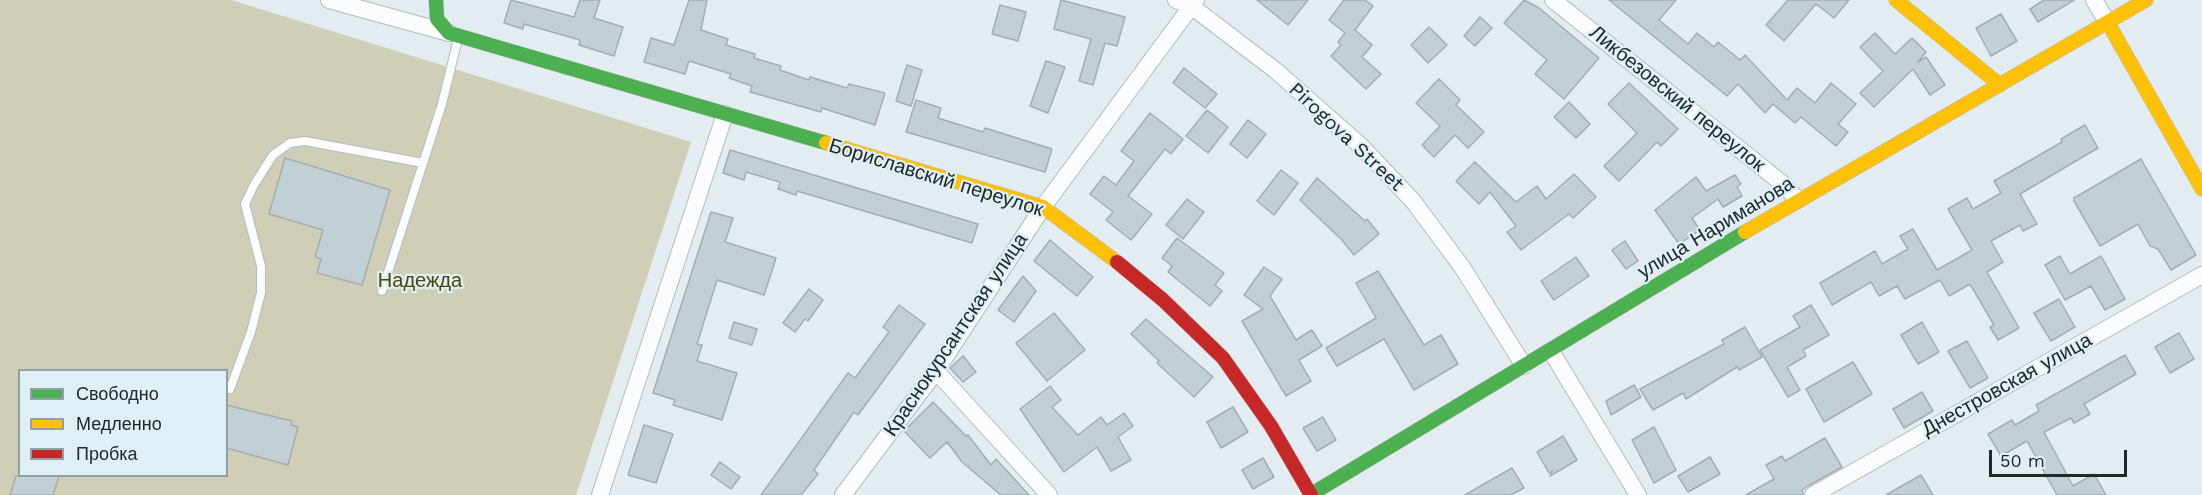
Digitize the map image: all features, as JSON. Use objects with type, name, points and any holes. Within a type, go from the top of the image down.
[{"type":"street","name":"Бориславский переулок","points":[[329,0],[454,34],[1043,207],[1101,248],[1163,300],[1223,358],[1271,426],[1310,495]]},
{"type":"street","points":[[436,0],[437,19],[454,34]]},
{"type":"street","name":"Ликбезовский переулок","points":[[1553,0],[1784,184],[1798,200]]},
{"type":"street","points":[[1896,0],[2000,85]]},
{"type":"street","points":[[2094,0],[2202,189]]},
{"type":"street","name":"улица Нариманова","points":[[1310,495],[1798,200],[2146,0]]},
{"type":"street","name":"Краснокурсантская улица","points":[[843,495],[936,371],[1043,207],[1188,2]]},
{"type":"street","name":"Pirogova Street","points":[[1188,2],[1292,85],[1361,146],[1413,201],[1462,267],[1524,366]]},
{"type":"street","points":[[600,495],[725,114]]},
{"type":"street","name":"Днестровская улица","points":[[1813,495],[2202,275]]},
{"type":"street","points":[[1551,351],[1638,495]]},
{"type":"street","points":[[936,371],[1048,495]]},
{"type":"lane","points":[[382,291],[423,164],[454,34]]},
{"type":"lane","points":[[230,389],[251,332],[261,293],[261,266],[245,204],[273,155],[290,142],[305,141],[423,164]]},
{"type":"green space","name":"Надежда","points":[[0,0],[231,0],[691,142],[576,495],[0,495]]},
{"type":"building","points":[[511,0],[574,17],[580,0],[600,0],[594,18],[623,27],[614,56],[579,45],[580,40],[524,24],[523,29],[504,23]]},
{"type":"building","points":[[689,0],[707,0],[701,30],[728,39],[726,45],[755,54],[754,58],[781,66],[780,70],[809,80],[810,77],[847,88],[849,84],[885,93],[875,125],[822,108],[821,112],[750,92],[752,86],[729,78],[731,74],[689,61],[685,74],[644,62],[651,38],[674,45]]},
{"type":"building","points":[[1061,0],[1125,17],[1117,46],[1105,43],[1093,85],[1079,81],[1091,39],[1054,29]]},
{"type":"building","points":[[1257,0],[1308,0],[1288,25]]},
{"type":"building","points":[[1344,0],[1365,0],[1373,6],[1355,30],[1372,45],[1362,57],[1381,74],[1366,89],[1331,56],[1341,45],[1338,42],[1345,33],[1329,20]]},
{"type":"building","points":[[1524,0],[1539,8],[1599,58],[1564,99],[1535,74],[1547,60],[1504,23]]},
{"type":"building","points":[[1609,0],[1676,0],[1659,20],[1688,44],[1697,33],[1714,47],[1718,42],[1740,60],[1745,55],[1787,100],[1797,88],[1815,103],[1831,83],[1856,104],[1838,124],[1848,132],[1836,146],[1801,117],[1795,123],[1773,104],[1765,113],[1738,84],[1727,96]]},
{"type":"building","points":[[1788,0],[1849,0],[1834,18],[1816,4],[1784,41],[1766,25]]},
{"type":"building","points":[[2044,0],[2074,0],[2038,22],[2030,9]]},
{"type":"building","points":[[1000,5],[1026,12],[1018,41],[992,34]]},
{"type":"building","points":[[2001,14],[2017,41],[1991,56],[1976,28]]},
{"type":"building","points":[[1480,17],[1492,28],[1475,46],[1464,36]]},
{"type":"building","points":[[1429,27],[1447,45],[1428,63],[1411,45]]},
{"type":"building","points":[[1875,33],[1895,54],[1912,38],[1926,52],[1918,62],[1926,57],[1945,85],[1930,95],[1913,69],[1874,107],[1860,93],[1883,71],[1860,47]]},
{"type":"building","points":[[1046,61],[1065,67],[1048,113],[1030,106]]},
{"type":"building","points":[[907,65],[922,70],[911,106],[896,101]]},
{"type":"building","points":[[1184,68],[1217,94],[1205,108],[1173,83]]},
{"type":"building","points":[[1439,79],[1460,100],[1456,105],[1484,132],[1468,148],[1455,135],[1434,157],[1422,145],[1440,126],[1416,103]]},
{"type":"building","points":[[1629,83],[1678,129],[1661,146],[1657,142],[1619,181],[1604,166],[1637,133],[1608,104]]},
{"type":"building","points":[[916,100],[941,108],[938,118],[983,132],[985,128],[1052,149],[1045,172],[906,132]]},
{"type":"building","points":[[1569,102],[1590,124],[1576,138],[1554,117]]},
{"type":"building","points":[[1207,110],[1228,127],[1208,153],[1186,136]]},
{"type":"building","points":[[1150,113],[1183,139],[1171,154],[1165,149],[1128,196],[1152,214],[1131,240],[1106,220],[1113,212],[1090,194],[1104,176],[1116,185],[1134,161],[1121,151]]},
{"type":"building","points":[[1248,120],[1266,134],[1247,158],[1230,144]]},
{"type":"building","points":[[2085,125],[2098,148],[2020,194],[2037,224],[2023,231],[2020,225],[1991,241],[2003,262],[1987,272],[2019,328],[1998,340],[1990,327],[1994,325],[1970,284],[1949,296],[1940,280],[1905,299],[1897,286],[1879,296],[1871,282],[1832,305],[1820,283],[1875,251],[1882,264],[1908,249],[1900,236],[1913,229],[1937,270],[1972,250],[1948,209],[1967,198],[1973,209],[2001,193],[1994,181],[2062,142],[2061,139]]},
{"type":"building","points":[[730,150],[978,224],[972,243],[797,191],[796,195],[778,189],[780,182],[746,172],[744,180],[723,173]]},
{"type":"building","points":[[285,158],[390,190],[362,285],[317,273],[321,259],[315,257],[323,230],[269,214]]},
{"type":"building","points":[[2141,159],[2196,255],[2171,270],[2158,249],[2150,246],[2138,224],[2100,246],[2074,201],[2074,198]]},
{"type":"building","points":[[1475,162],[1516,202],[1537,186],[1546,199],[1574,174],[1596,197],[1573,218],[1569,214],[1521,250],[1507,232],[1516,226],[1490,192],[1479,204],[1456,181]]},
{"type":"building","points":[[1281,170],[1298,183],[1274,215],[1257,201]]},
{"type":"building","points":[[1735,175],[1741,184],[1737,187],[1742,196],[1723,207],[1718,199],[1692,218],[1700,230],[1679,244],[1655,210],[1696,177],[1706,191]]},
{"type":"building","points":[[1317,178],[1365,221],[1367,219],[1379,234],[1354,255],[1342,240],[1300,200]]},
{"type":"building","points":[[1187,199],[1204,212],[1183,239],[1166,225]]},
{"type":"building","points":[[711,212],[733,218],[725,242],[776,258],[764,295],[717,280],[697,344],[702,345],[697,361],[737,373],[722,420],[673,405],[675,400],[653,393]]},
{"type":"building","points":[[1177,238],[1224,273],[1215,285],[1222,291],[1210,306],[1168,272],[1172,266],[1162,258]]},
{"type":"building","points":[[1050,240],[1093,277],[1077,296],[1034,261]]},
{"type":"building","points":[[1625,241],[1638,261],[1626,269],[1612,250]]},
{"type":"building","points":[[2060,256],[2070,274],[2101,256],[2125,299],[2105,310],[2091,286],[2065,300],[2045,265]]},
{"type":"building","points":[[1576,257],[1589,276],[1554,300],[1541,281]]},
{"type":"building","points":[[1264,267],[1282,279],[1270,296],[1296,340],[1312,330],[1322,346],[1299,360],[1311,381],[1286,396],[1242,321],[1263,309],[1244,295]]},
{"type":"building","points":[[1378,271],[1424,345],[1441,335],[1458,364],[1414,390],[1384,339],[1337,366],[1326,348],[1376,318],[1356,283]]},
{"type":"building","points":[[1023,276],[1036,291],[1014,322],[998,310]]},
{"type":"building","points":[[809,289],[823,300],[808,321],[805,319],[795,332],[783,323]]},
{"type":"building","points":[[2059,299],[2075,327],[2051,341],[2034,313]]},
{"type":"building","points":[[899,305],[925,324],[858,415],[854,412],[814,470],[818,474],[801,495],[761,495],[848,373],[855,378],[889,332],[883,327]]},
{"type":"building","points":[[1811,305],[1829,335],[1803,350],[1806,356],[1787,367],[1800,390],[1788,397],[1760,350],[1800,327],[1793,316]]},
{"type":"building","points":[[1054,313],[1085,350],[1047,381],[1016,343]]},
{"type":"building","points":[[1146,319],[1213,377],[1194,397],[1157,363],[1159,361],[1131,334]]},
{"type":"building","points":[[734,322],[757,329],[752,345],[729,338]]},
{"type":"building","points":[[1922,322],[1939,352],[1918,364],[1901,335]]},
{"type":"building","points":[[1745,327],[1762,357],[1739,370],[1737,367],[1686,399],[1683,393],[1653,410],[1640,389],[1724,344],[1722,340]]},
{"type":"building","points":[[2179,333],[2194,359],[2170,373],[2155,347]]},
{"type":"building","points":[[1967,341],[1988,378],[1970,388],[1948,351]]},
{"type":"building","points":[[2125,355],[2136,374],[2084,404],[2090,414],[2074,423],[2071,418],[2044,432],[2073,486],[2094,474],[2106,495],[2057,495],[2027,441],[2001,456],[1988,434],[2012,420],[2015,425],[2039,411],[2036,405]]},
{"type":"building","points":[[963,356],[976,372],[963,382],[950,368]]},
{"type":"building","points":[[1853,362],[1872,394],[1824,422],[1806,389]]},
{"type":"building","points":[[1634,385],[1641,397],[1611,415],[1606,401]]},
{"type":"building","points":[[1050,386],[1061,400],[1052,407],[1078,435],[1101,417],[1107,425],[1124,413],[1133,426],[1118,437],[1131,460],[1111,471],[1097,447],[1064,472],[1020,409]]},
{"type":"building","points":[[1922,392],[1933,411],[1904,428],[1893,409]]},
{"type":"building","points":[[933,402],[966,436],[968,435],[991,465],[996,459],[1029,495],[1001,495],[962,462],[947,442],[930,458],[904,431]]},
{"type":"building","points":[[228,405],[292,421],[291,425],[298,427],[288,465],[228,449]]},
{"type":"building","points":[[1233,407],[1248,432],[1221,448],[1207,422]]},
{"type":"building","points":[[1323,417],[1336,440],[1317,451],[1303,428]]},
{"type":"building","points":[[644,425],[673,434],[656,483],[628,475]]},
{"type":"building","points":[[1654,427],[1676,470],[1654,483],[1632,440]]},
{"type":"building","points":[[1563,436],[1577,460],[1550,476],[1552,471],[1549,473],[1537,452]]},
{"type":"building","points":[[1825,438],[1842,467],[1802,490],[1803,495],[1746,495],[1774,479],[1766,465],[1782,456],[1785,461]]},
{"type":"building","points":[[1710,457],[1720,474],[1688,492],[1678,476]]},
{"type":"building","points":[[1263,458],[1274,477],[1253,489],[1242,470]]},
{"type":"building","points":[[720,462],[740,477],[731,489],[711,475]]},
{"type":"building","points":[[1512,468],[1524,488],[1511,495],[1465,495]]},
{"type":"building","points":[[1921,475],[1933,495],[1886,495]]},
{"type":"building","points":[[16,476],[59,477],[53,495],[10,495]]},
{"type":"traffic: fast","points":[[436,0],[437,19],[449,33],[826,143]]},
{"type":"traffic: fast","points":[[1310,495],[1745,232]]},
{"type":"traffic: slow","points":[[1896,0],[2000,85]]},
{"type":"traffic: slow","points":[[1745,232],[2146,0]]},
{"type":"traffic: slow","points":[[2108,23],[2202,189]]},
{"type":"traffic: slow","points":[[826,143],[1043,207],[1117,262]]},
{"type":"traffic: jam","points":[[1117,262],[1163,300],[1223,358],[1271,426],[1311,495]]}]
